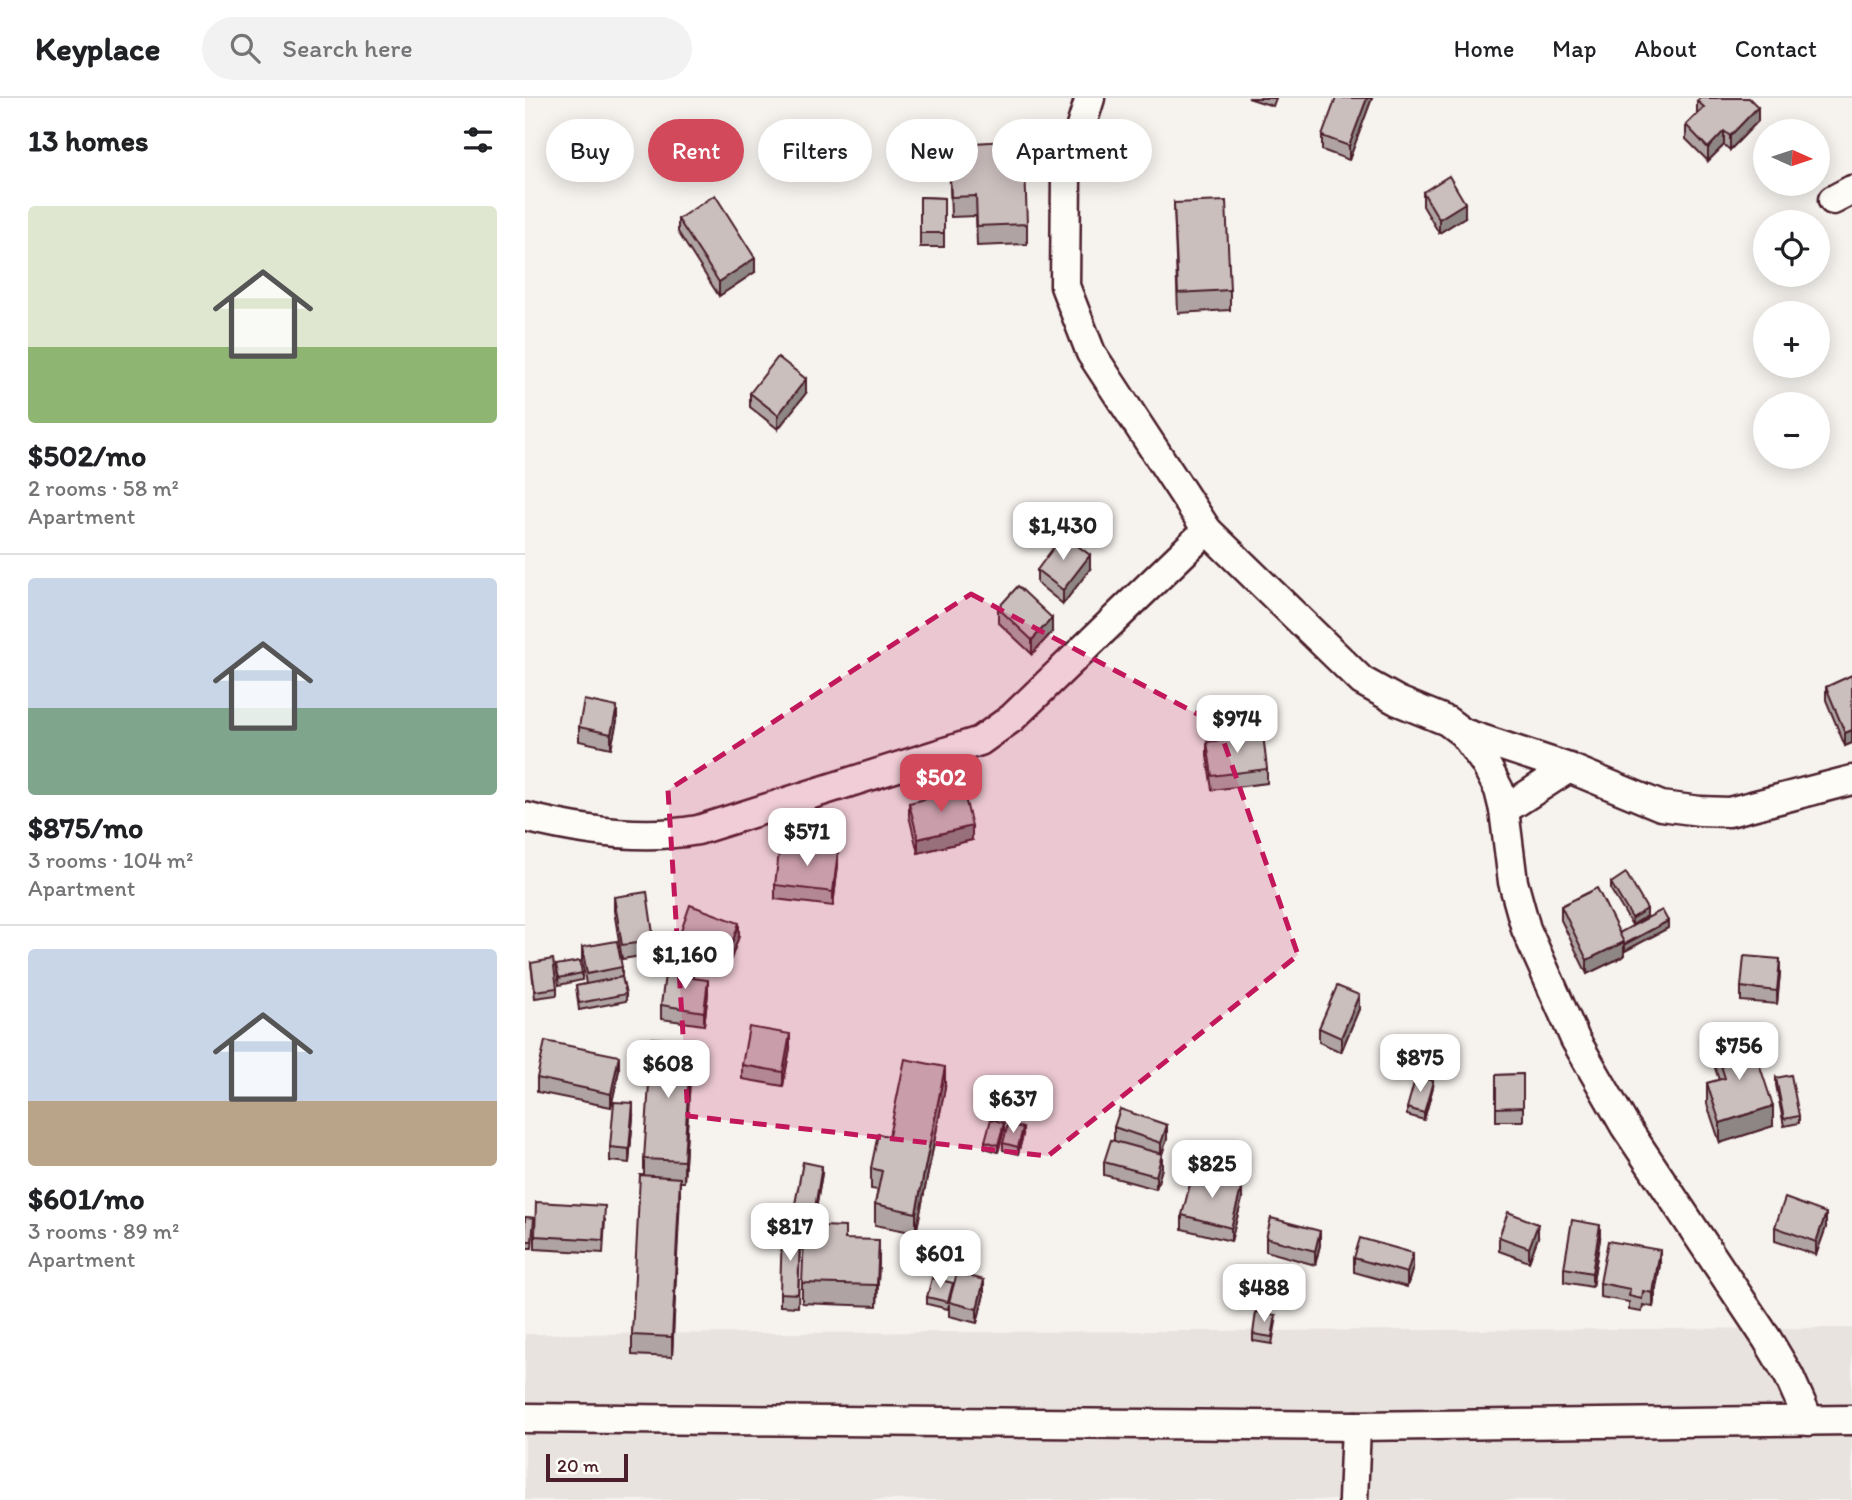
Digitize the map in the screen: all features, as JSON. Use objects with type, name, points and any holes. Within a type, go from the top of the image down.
[{"type":"street","points":[[1090,98],[1066,175],[1065,286],[1091,353],[1207,530],[1362,681],[1398,701],[1447,721],[1463,733],[1569,768],[1661,806],[1729,812],[1852,780]]},
{"type":"street","points":[[525,817],[567,828],[669,835],[698,830],[980,741],[1012,718],[1207,530]]},
{"type":"street","points":[[1463,733],[1499,790],[1513,882],[1526,929],[1575,1039],[1625,1126],[1767,1339],[1789,1376],[1809,1421]]},
{"type":"street","points":[[1504,810],[1569,768]]},
{"type":"street","points":[[525,1418],[1356,1426],[1852,1420]]},
{"type":"street","points":[[1353,1500],[1356,1426]]},
{"type":"highlighted area","points":[[971,594],[1218,725],[1298,955],[1048,1156],[688,1116],[668,790]]},
{"type":"shaded area","points":[[1852,1328],[1852,1500],[525,1500],[525,1334]]},
{"type":"building","points":[[1336,98],[1367,98],[1349,146],[1322,136]]},
{"type":"building","points":[[1700,98],[1749,98],[1758,107],[1730,136],[1724,131],[1708,148],[1686,125],[1704,107],[1697,101]]},
{"type":"building","points":[[992,142],[992,182],[1026,182],[1027,224],[977,226],[976,196],[951,197],[950,182],[978,182],[978,143]]},
{"type":"building","points":[[1449,176],[1465,203],[1439,219],[1423,192]]},
{"type":"building","points":[[715,195],[755,258],[719,282],[678,219]]},
{"type":"building","points":[[920,197],[944,198],[944,233],[920,233]]},
{"type":"building","points":[[1226,201],[1230,290],[1178,293],[1174,203]]},
{"type":"building","points":[[778,357],[806,379],[778,415],[750,393]]},
{"type":"building","points":[[1063,535],[1090,555],[1063,590],[1037,570]]},
{"type":"building","points":[[1018,586],[1052,618],[1032,640],[998,608]]},
{"type":"building","points":[[1852,675],[1852,730],[1845,733],[1826,687]]},
{"type":"building","points":[[584,700],[617,707],[611,734],[579,727]]},
{"type":"building","points":[[1263,734],[1267,769],[1212,776],[1207,742]]},
{"type":"building","points":[[963,790],[972,826],[918,839],[909,803]]},
{"type":"building","points":[[780,844],[838,851],[833,892],[775,885]]},
{"type":"building","points":[[1626,873],[1647,909],[1632,918],[1611,883]]},
{"type":"building","points":[[1597,888],[1624,942],[1587,960],[1561,906]]},
{"type":"building","points":[[647,892],[654,941],[622,945],[614,897]]},
{"type":"building","points":[[690,905],[739,923],[727,957],[678,940]]},
{"type":"building","points":[[1662,910],[1668,921],[1625,944],[1619,933]]},
{"type":"building","points":[[617,941],[622,967],[587,974],[582,947]]},
{"type":"building","points":[[1744,956],[1780,959],[1777,991],[1741,987]]},
{"type":"building","points":[[553,959],[557,988],[535,991],[531,963]]},
{"type":"building","points":[[580,961],[582,973],[559,978],[556,965]]},
{"type":"building","points":[[676,968],[693,970],[693,978],[708,980],[704,1012],[661,1005],[665,975],[674,976]]},
{"type":"building","points":[[622,977],[626,994],[579,1003],[576,986]]},
{"type":"building","points":[[1337,986],[1359,995],[1341,1038],[1319,1028]]},
{"type":"building","points":[[749,1027],[790,1034],[783,1072],[742,1065]]},
{"type":"building","points":[[1750,1036],[1773,1106],[1720,1123],[1707,1083],[1725,1078],[1715,1047]]},
{"type":"building","points":[[652,1038],[691,1041],[684,1161],[644,1159]]},
{"type":"building","points":[[545,1041],[619,1056],[611,1094],[537,1078]]},
{"type":"building","points":[[905,1059],[945,1067],[916,1213],[875,1204],[882,1171],[871,1168],[878,1134],[889,1136]]},
{"type":"building","points":[[1523,1074],[1523,1107],[1496,1108],[1496,1075]]},
{"type":"building","points":[[1791,1075],[1799,1116],[1784,1119],[1776,1078]]},
{"type":"building","points":[[1416,1076],[1433,1081],[1424,1113],[1407,1108]]},
{"type":"building","points":[[614,1102],[633,1103],[629,1149],[610,1147]]},
{"type":"building","points":[[1120,1109],[1167,1125],[1161,1143],[1114,1127]]},
{"type":"building","points":[[991,1119],[1004,1123],[998,1145],[985,1141]]},
{"type":"building","points":[[1008,1124],[1023,1128],[1018,1147],[1003,1143]]},
{"type":"building","points":[[1111,1140],[1162,1154],[1156,1176],[1104,1162]]},
{"type":"building","points":[[803,1162],[822,1166],[815,1208],[795,1204]]},
{"type":"building","points":[[1193,1173],[1242,1185],[1231,1228],[1182,1215]]},
{"type":"building","points":[[640,1175],[680,1178],[672,1337],[632,1335]]},
{"type":"building","points":[[1785,1198],[1826,1213],[1816,1242],[1775,1227]]},
{"type":"building","points":[[536,1202],[605,1206],[603,1240],[535,1236]]},
{"type":"building","points":[[1508,1212],[1538,1224],[1529,1248],[1499,1237]]},
{"type":"building","points":[[525,1217],[534,1218],[532,1241],[525,1241]]},
{"type":"building","points":[[1271,1218],[1320,1231],[1315,1251],[1266,1238]]},
{"type":"building","points":[[1572,1220],[1600,1225],[1592,1273],[1564,1268]]},
{"type":"building","points":[[822,1226],[845,1227],[845,1239],[879,1240],[877,1285],[802,1283],[804,1237],[822,1237]]},
{"type":"building","points":[[782,1232],[800,1233],[798,1294],[780,1293]]},
{"type":"building","points":[[1360,1238],[1413,1253],[1407,1273],[1354,1258]]},
{"type":"building","points":[[1608,1241],[1660,1250],[1653,1293],[1643,1291],[1642,1299],[1629,1296],[1630,1289],[1600,1283]]},
{"type":"building","points":[[957,1273],[984,1280],[977,1309],[949,1302]]},
{"type":"building","points":[[932,1278],[953,1283],[948,1302],[927,1297]]},
{"type":"building","points":[[1256,1312],[1276,1315],[1272,1337],[1253,1334]]}]
